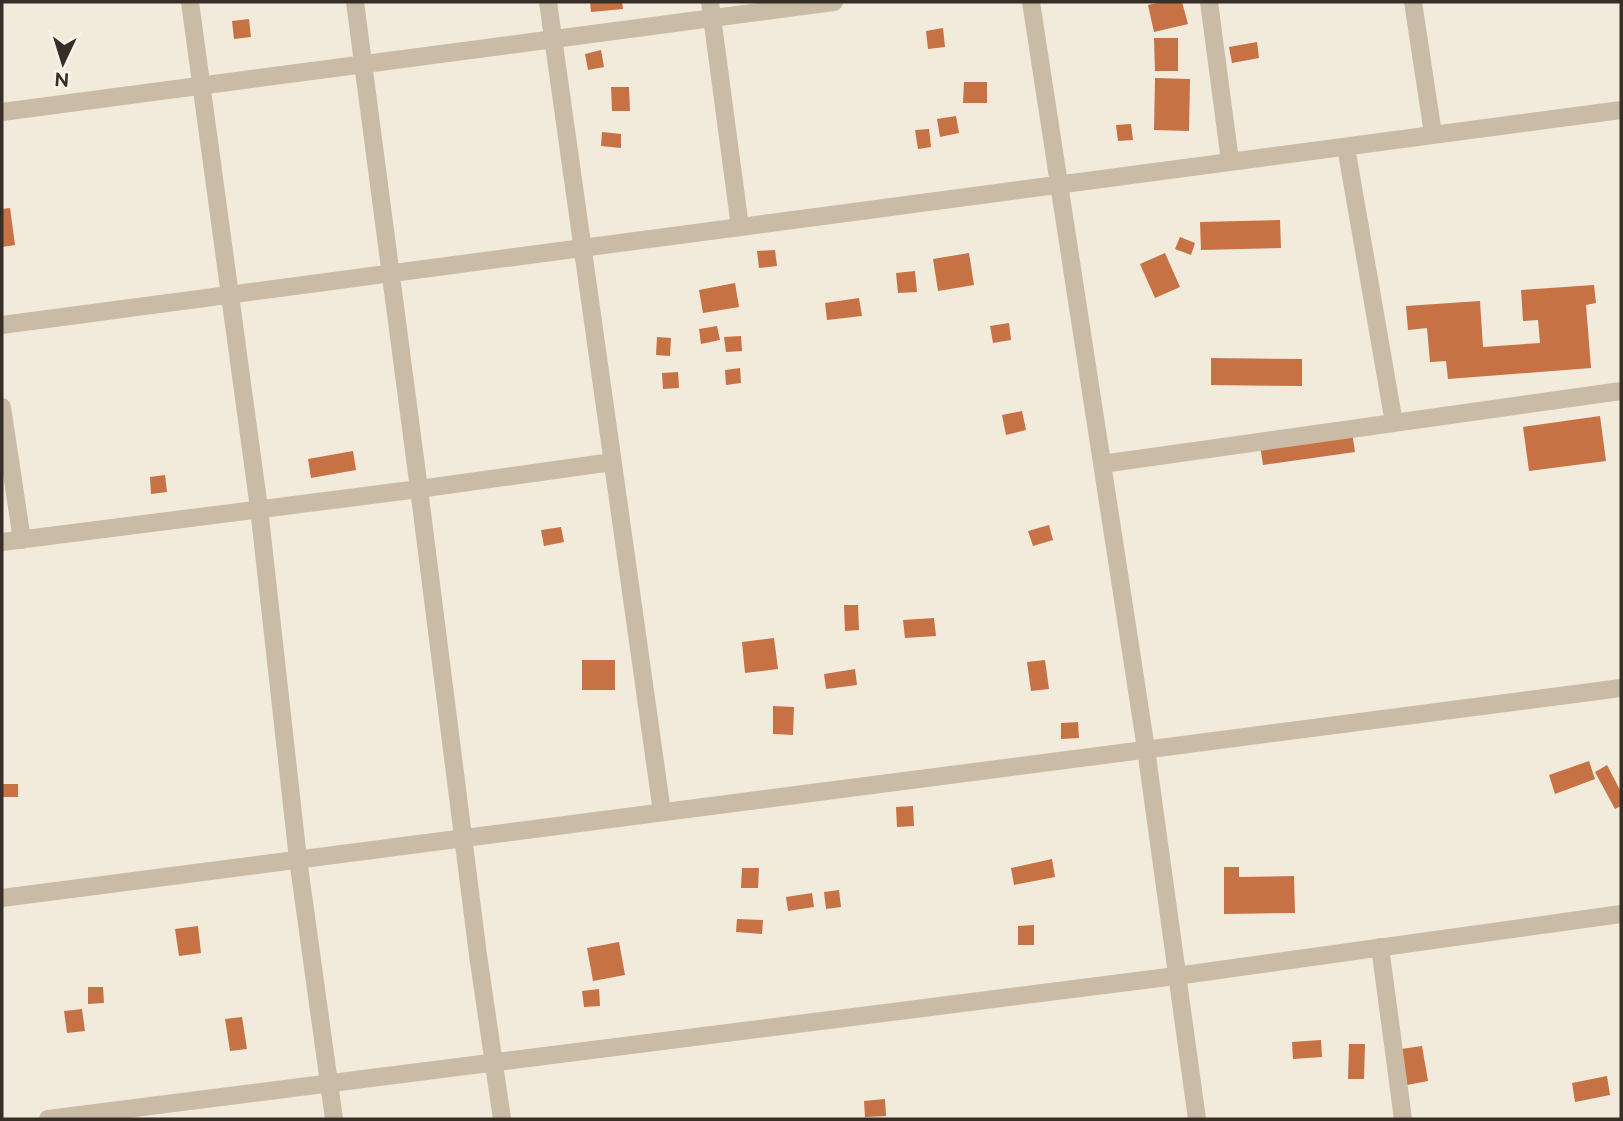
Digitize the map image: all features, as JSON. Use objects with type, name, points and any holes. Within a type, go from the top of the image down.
[{"type":"street","points":[[190,2],[259,508],[298,859],[334,1119]]},
{"type":"street","points":[[355,2],[478,955],[502,1119]]},
{"type":"street","points":[[548,2],[662,811]]},
{"type":"street","points":[[2,112],[552,39],[711,10],[834,2]]},
{"type":"street","points":[[1031,2],[1146,749],[1197,1119]]},
{"type":"street","points":[[1209,2],[1230,161]]},
{"type":"street","points":[[1413,2],[1433,134]]},
{"type":"street","points":[[711,10],[740,227]]},
{"type":"street","points":[[2,325],[1621,110]]},
{"type":"street","points":[[1346,147],[1394,423]]},
{"type":"street","points":[[1102,464],[1621,391]]},
{"type":"street","points":[[2,407],[22,540]]},
{"type":"street","points":[[2,542],[612,462]]},
{"type":"street","points":[[2,898],[1621,688]]},
{"type":"street","points":[[48,1119],[1176,976],[1621,914]]},
{"type":"street","points":[[1380,947],[1402,1119]]},
{"type":"building","points":[[590,2],[622,2],[623,9],[591,12]]},
{"type":"building","points":[[1182,2],[1188,24],[1154,32],[1148,5]]},
{"type":"building","points":[[249,19],[251,37],[234,39],[232,21]]},
{"type":"building","points":[[943,28],[945,47],[928,49],[926,31]]},
{"type":"building","points":[[1154,38],[1178,38],[1178,71],[1155,71]]},
{"type":"building","points":[[1257,42],[1259,58],[1232,63],[1229,47]]},
{"type":"building","points":[[601,50],[604,67],[588,70],[585,54]]},
{"type":"building","points":[[1155,78],[1190,79],[1189,131],[1154,130]]},
{"type":"building","points":[[964,82],[987,82],[987,103],[963,103]]},
{"type":"building","points":[[611,87],[629,87],[630,111],[612,111]]},
{"type":"building","points":[[956,116],[959,133],[940,137],[937,119]]},
{"type":"building","points":[[1131,124],[1133,140],[1118,141],[1116,125]]},
{"type":"building","points":[[929,129],[931,147],[918,149],[915,130]]},
{"type":"building","points":[[602,132],[621,134],[621,148],[601,146]]},
{"type":"building","points":[[10,208],[15,245],[2,247],[2,209]]},
{"type":"building","points":[[1280,220],[1281,248],[1201,250],[1200,222]]},
{"type":"building","points":[[1180,237],[1195,243],[1191,255],[1175,249]]},
{"type":"building","points":[[775,250],[777,266],[759,268],[757,251]]},
{"type":"building","points":[[969,253],[974,285],[938,291],[933,259]]},
{"type":"building","points":[[1165,253],[1180,287],[1155,298],[1140,264]]},
{"type":"building","points":[[915,271],[917,292],[898,293],[896,273]]},
{"type":"building","points":[[735,283],[739,307],[703,313],[699,290]]},
{"type":"building","points":[[1594,285],[1596,303],[1586,305],[1591,368],[1448,379],[1446,361],[1430,362],[1427,328],[1408,330],[1406,306],[1480,301],[1483,347],[1540,343],[1538,320],[1523,321],[1521,290]]},
{"type":"building","points":[[859,298],[862,316],[827,320],[825,303]]},
{"type":"building","points":[[1009,323],[1011,340],[993,343],[990,326]]},
{"type":"building","points":[[717,326],[720,340],[701,344],[699,329]]},
{"type":"building","points":[[741,336],[742,351],[726,352],[724,337]]},
{"type":"building","points":[[657,337],[671,338],[670,356],[656,355]]},
{"type":"building","points":[[1211,358],[1302,359],[1302,386],[1211,385]]},
{"type":"building","points":[[740,368],[741,383],[726,385],[725,370]]},
{"type":"building","points":[[678,372],[679,388],[663,389],[662,373]]},
{"type":"building","points":[[1022,411],[1026,430],[1006,435],[1002,415]]},
{"type":"building","points":[[1600,416],[1606,461],[1529,471],[1523,427]]},
{"type":"building","points":[[1352,432],[1355,452],[1263,465],[1260,445]]},
{"type":"building","points":[[353,451],[356,470],[311,478],[308,459]]},
{"type":"building","points":[[165,475],[167,492],[151,494],[150,477]]},
{"type":"building","points":[[1049,525],[1053,540],[1033,546],[1028,531]]},
{"type":"building","points":[[561,527],[564,542],[544,546],[541,530]]},
{"type":"building","points":[[844,605],[858,605],[859,630],[845,631]]},
{"type":"building","points":[[934,618],[936,636],[905,638],[903,620]]},
{"type":"building","points":[[774,638],[778,669],[745,673],[742,642]]},
{"type":"building","points":[[582,660],[615,660],[615,690],[582,690]]},
{"type":"building","points":[[1045,660],[1049,689],[1031,691],[1027,662]]},
{"type":"building","points":[[855,669],[857,685],[826,689],[824,674]]},
{"type":"building","points":[[773,706],[794,707],[793,735],[773,734]]},
{"type":"building","points":[[1078,722],[1079,738],[1061,739],[1061,723]]},
{"type":"building","points":[[1589,761],[1595,779],[1555,794],[1549,775]]},
{"type":"building","points":[[1607,765],[1621,792],[1621,806],[1615,809],[1595,772]]},
{"type":"building","points":[[2,784],[18,784],[18,797],[2,797]]},
{"type":"building","points":[[913,806],[914,826],[897,827],[896,807]]},
{"type":"building","points":[[1052,859],[1055,877],[1014,885],[1011,868]]},
{"type":"building","points":[[1224,867],[1239,867],[1239,877],[1294,876],[1295,913],[1224,914]]},
{"type":"building","points":[[742,868],[759,868],[758,888],[741,888]]},
{"type":"building","points":[[839,890],[841,907],[826,909],[824,892]]},
{"type":"building","points":[[812,893],[814,907],[788,911],[786,897]]},
{"type":"building","points":[[737,919],[763,920],[762,934],[736,932]]},
{"type":"building","points":[[1034,925],[1034,945],[1018,945],[1018,926]]},
{"type":"building","points":[[198,926],[201,953],[179,956],[175,929]]},
{"type":"building","points":[[619,942],[625,975],[593,981],[587,948]]},
{"type":"building","points":[[88,987],[103,987],[104,1003],[88,1004]]},
{"type":"building","points":[[599,989],[600,1006],[584,1007],[582,991]]},
{"type":"building","points":[[82,1009],[85,1031],[67,1033],[64,1011]]},
{"type":"building","points":[[242,1017],[247,1049],[230,1051],[225,1019]]},
{"type":"building","points":[[1321,1040],[1322,1057],[1293,1059],[1292,1042]]},
{"type":"building","points":[[1349,1044],[1365,1044],[1364,1079],[1348,1079]]},
{"type":"building","points":[[1422,1046],[1428,1081],[1407,1085],[1401,1049]]},
{"type":"building","points":[[1607,1076],[1610,1095],[1575,1102],[1572,1083]]},
{"type":"building","points":[[885,1099],[886,1116],[865,1117],[864,1101]]}]
